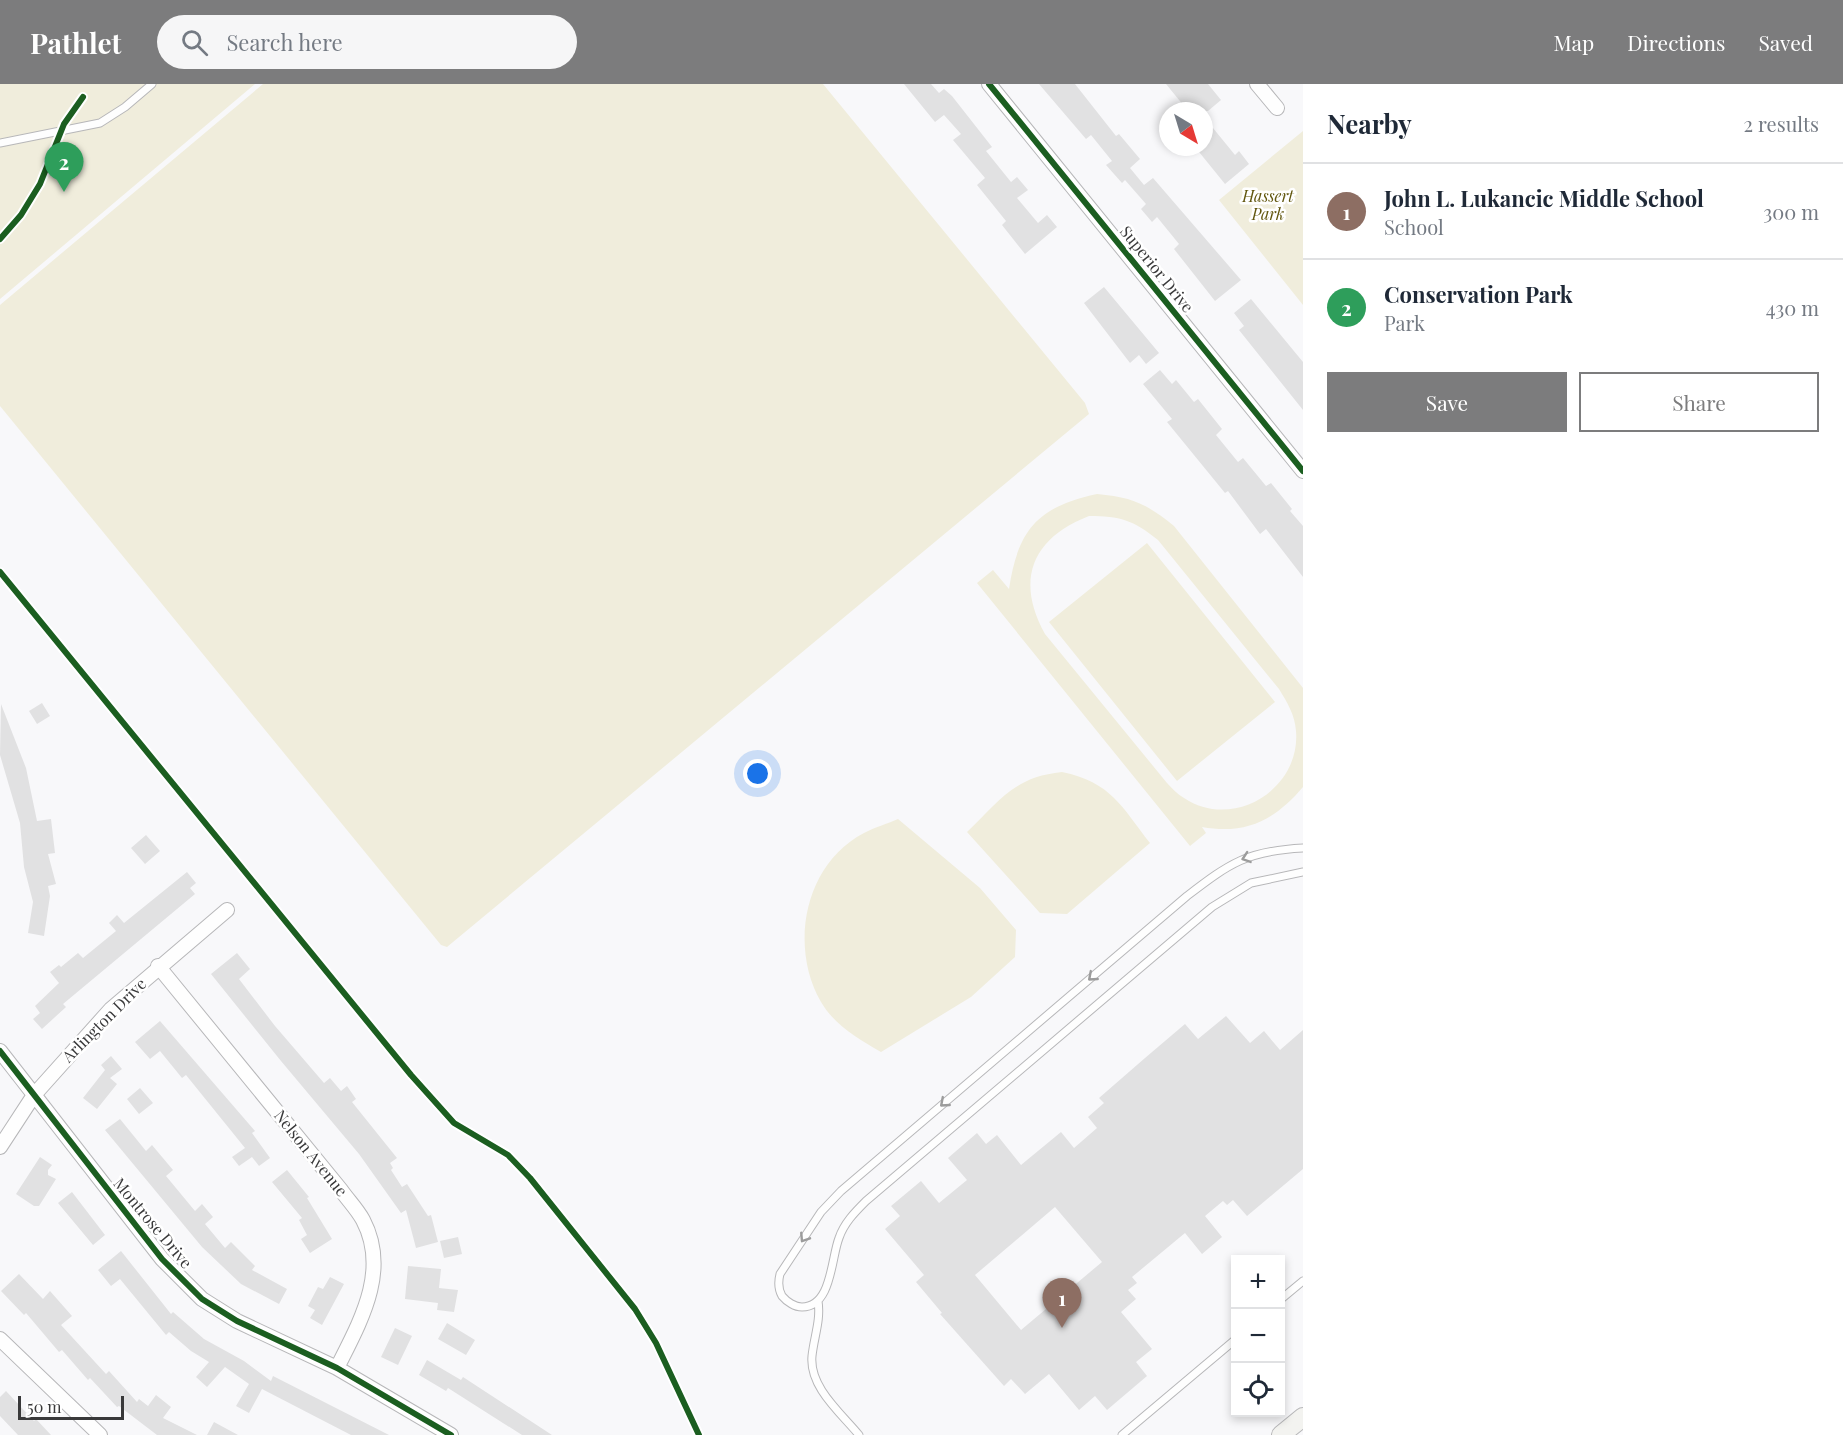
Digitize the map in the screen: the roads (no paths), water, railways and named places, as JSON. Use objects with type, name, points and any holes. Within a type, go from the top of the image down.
[{"type":"street","name":"Superior Drive","points":[[989,84],[1303,471]]},
{"type":"street","points":[[1257,84],[1277,108]]},
{"type":"street","name":"Arlington Drive","points":[[0,1147],[34,1095],[111,1008],[227,910]]},
{"type":"street","name":"Nelson Avenue","points":[[158,966],[334,1181],[363,1221],[375,1258],[373,1287],[337,1368]]},
{"type":"street","name":"Montrose Drive","points":[[0,1051],[162,1259],[202,1299],[237,1321],[337,1368],[451,1435]]},
{"type":"street","points":[[0,1339],[100,1435]]},
{"type":"street","points":[[1281,1435],[1303,1416]]},
{"type":"lane","points":[[0,143],[100,123],[125,107],[152,84]]},
{"type":"lane","points":[[1303,848],[1271,850],[1229,864],[841,1191],[821,1212],[780,1274],[778,1282],[782,1296],[794,1305],[810,1305],[818,1301],[824,1293],[839,1236],[850,1217],[1212,907],[1251,883],[1303,872]]},
{"type":"lane","points":[[1285,1297],[1303,1281]]},
{"type":"lane","points":[[818,1301],[819,1313],[812,1369],[822,1390],[859,1435]]},
{"type":"lane","points":[[1122,1435],[1231,1343]]},
{"type":"place","name":"Conservation Park","points":[[64,192]]},
{"type":"place","name":"John L. Lukancic Middle School","points":[[1062,1328]]},
{"type":"park label","name":"Hassert Park","points":[[1268,205]]}]
